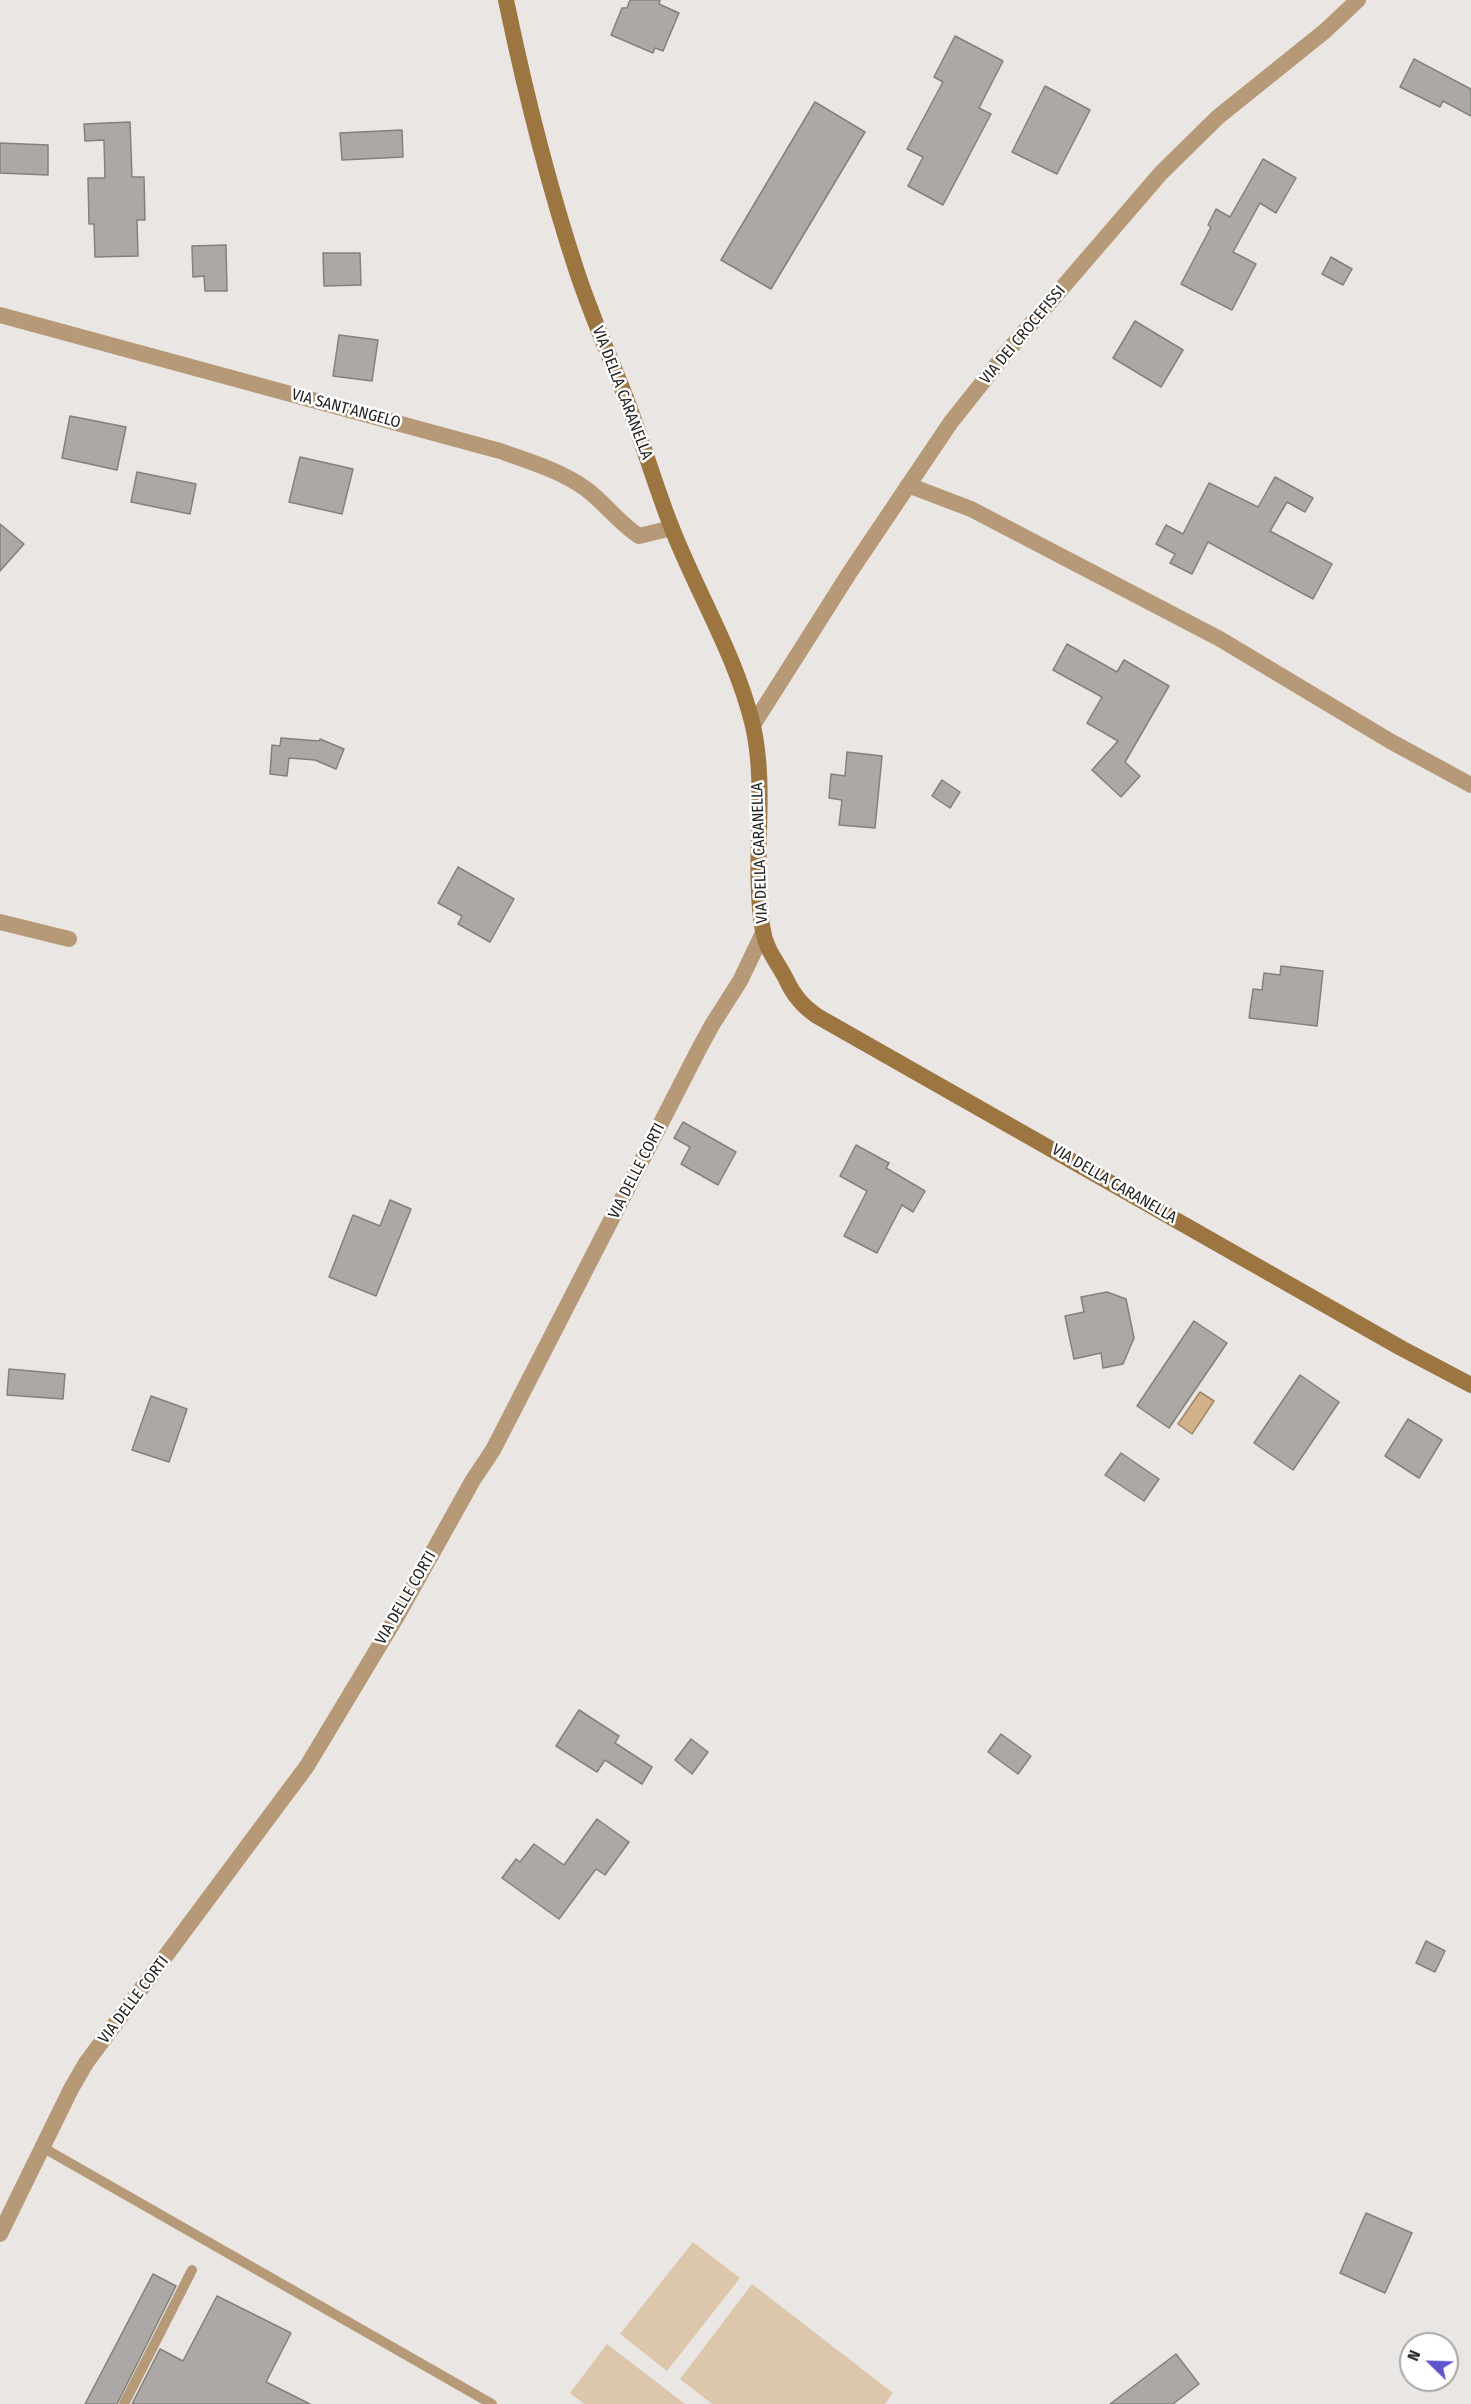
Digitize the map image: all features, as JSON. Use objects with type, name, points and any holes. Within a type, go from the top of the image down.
[{"type":"main road","name":"VIA DELLA CARANELLA","points":[[506,0],[567,241],[599,335],[624,392],[672,528],[736,670],[753,725],[758,754],[759,885],[763,933],[773,960],[792,992],[817,1016],[1401,1348],[1471,1385]]},
{"type":"street","name":"VIA DEI CROCEFISSI","points":[[753,725],[908,485],[951,422],[999,361],[1161,173],[1218,117],[1325,31],[1358,0]]},
{"type":"street","name":"VIA SANT'ANGELO","points":[[0,315],[500,451],[549,470],[587,489],[618,521],[639,536],[672,528]]},
{"type":"street","points":[[908,485],[971,509],[1220,639],[1390,741],[1471,785]]},
{"type":"street","points":[[0,922],[69,939]]},
{"type":"street","name":"VIA DELLE CORTI","points":[[0,2234],[86,2063],[307,1766],[396,1618],[472,1480],[493,1450],[712,1024],[740,981],[763,933]]},
{"type":"lane","points":[[42,2147],[492,2404]]},
{"type":"lane","points":[[124,2404],[192,2270]]},
{"type":"shaded area","points":[[1200,1392],[1214,1401],[1192,1434],[1178,1424]]},
{"type":"shaded area","points":[[693,2242],[740,2278],[667,2371],[620,2334]]},
{"type":"shaded area","points":[[752,2284],[893,2393],[885,2404],[712,2404],[680,2379]]},
{"type":"shaded area","points":[[607,2344],[685,2404],[584,2404],[570,2393]]},
{"type":"building","points":[[630,0],[660,0],[659,4],[679,13],[663,51],[655,48],[653,53],[611,35],[622,8],[627,8]]},
{"type":"building","points":[[955,36],[1003,61],[979,108],[991,114],[943,205],[908,186],[923,157],[907,149],[943,82],[934,77]]},
{"type":"building","points":[[1414,59],[1471,89],[1471,116],[1443,101],[1440,107],[1400,87]]},
{"type":"building","points":[[1045,86],[1090,110],[1057,174],[1012,152]]},
{"type":"building","points":[[815,102],[865,132],[771,289],[721,260]]},
{"type":"building","points":[[130,122],[132,177],[144,177],[145,220],[137,220],[138,256],[95,257],[94,224],[89,224],[88,178],[105,178],[104,140],[85,141],[84,124]]},
{"type":"building","points":[[402,130],[403,157],[342,160],[340,133]]},
{"type":"building","points":[[0,143],[48,145],[48,175],[0,173]]},
{"type":"building","points":[[1263,159],[1296,178],[1276,213],[1260,203],[1233,252],[1256,264],[1232,310],[1181,284],[1211,227],[1208,225],[1216,209],[1230,217]]},
{"type":"building","points":[[226,245],[227,291],[205,291],[204,276],[193,277],[192,246]]},
{"type":"building","points":[[323,253],[360,253],[361,285],[324,286]]},
{"type":"building","points":[[1331,257],[1352,269],[1343,285],[1322,274]]},
{"type":"building","points":[[1135,321],[1183,350],[1161,387],[1113,358]]},
{"type":"building","points":[[339,335],[378,340],[372,381],[333,376]]},
{"type":"building","points":[[70,416],[126,427],[117,470],[62,458]]},
{"type":"building","points":[[300,457],[353,469],[342,514],[289,502]]},
{"type":"building","points":[[137,472],[196,484],[190,514],[131,502]]},
{"type":"building","points":[[1275,477],[1313,498],[1305,512],[1287,502],[1270,531],[1332,564],[1313,599],[1208,542],[1192,574],[1170,563],[1175,554],[1156,544],[1166,525],[1183,534],[1209,483],[1258,507]]},
{"type":"building","points":[[0,524],[24,544],[0,571]]},
{"type":"building","points":[[1067,644],[1117,672],[1124,660],[1169,686],[1125,762],[1140,776],[1121,797],[1092,770],[1118,741],[1087,723],[1102,697],[1053,670]]},
{"type":"building","points":[[281,738],[319,741],[320,739],[344,749],[336,769],[315,760],[289,758],[287,776],[270,774],[272,745],[280,746]]},
{"type":"building","points":[[847,752],[882,756],[875,828],[839,825],[842,800],[829,798],[831,774],[845,776]]},
{"type":"building","points":[[942,780],[960,792],[950,808],[932,796]]},
{"type":"building","points":[[458,867],[514,899],[490,942],[458,924],[462,916],[438,903]]},
{"type":"building","points":[[1281,966],[1323,971],[1317,1026],[1249,1018],[1253,989],[1262,990],[1264,973],[1280,975]]},
{"type":"building","points":[[683,1122],[736,1152],[718,1185],[681,1164],[690,1147],[674,1138]]},
{"type":"building","points":[[856,1145],[889,1163],[886,1168],[925,1191],[913,1212],[902,1205],[877,1253],[844,1236],[867,1191],[840,1176]]},
{"type":"building","points":[[390,1200],[411,1209],[376,1296],[329,1277],[353,1215],[380,1226]]},
{"type":"building","points":[[1107,1292],[1126,1299],[1134,1338],[1123,1364],[1103,1368],[1101,1353],[1074,1359],[1065,1316],[1084,1312],[1081,1297]]},
{"type":"building","points":[[1194,1321],[1227,1343],[1169,1428],[1137,1406]]},
{"type":"building","points":[[9,1369],[65,1374],[63,1399],[7,1395]]},
{"type":"building","points":[[1300,1375],[1339,1402],[1293,1470],[1254,1443]]},
{"type":"building","points":[[151,1396],[187,1409],[169,1462],[132,1450]]},
{"type":"building","points":[[1408,1419],[1442,1440],[1419,1478],[1385,1456]]},
{"type":"building","points":[[1121,1453],[1159,1479],[1144,1501],[1105,1475]]},
{"type":"building","points":[[579,1710],[619,1736],[615,1743],[652,1767],[642,1784],[605,1760],[597,1772],[556,1746]]},
{"type":"building","points":[[1001,1734],[1031,1756],[1018,1774],[988,1752]]},
{"type":"building","points":[[691,1739],[708,1752],[692,1774],[675,1760]]},
{"type":"building","points":[[597,1819],[629,1842],[605,1875],[596,1869],[559,1919],[502,1878],[516,1859],[520,1862],[534,1844],[564,1865]]},
{"type":"building","points":[[1426,1941],[1445,1951],[1435,1972],[1416,1963]]},
{"type":"building","points":[[1366,2213],[1412,2233],[1385,2293],[1340,2273]]},
{"type":"building","points":[[153,2274],[176,2286],[117,2404],[85,2404]]},
{"type":"building","points":[[217,2296],[291,2333],[266,2382],[310,2404],[132,2404],[160,2349],[183,2361]]},
{"type":"building","points":[[1176,2354],[1199,2384],[1173,2404],[1110,2404]]}]
